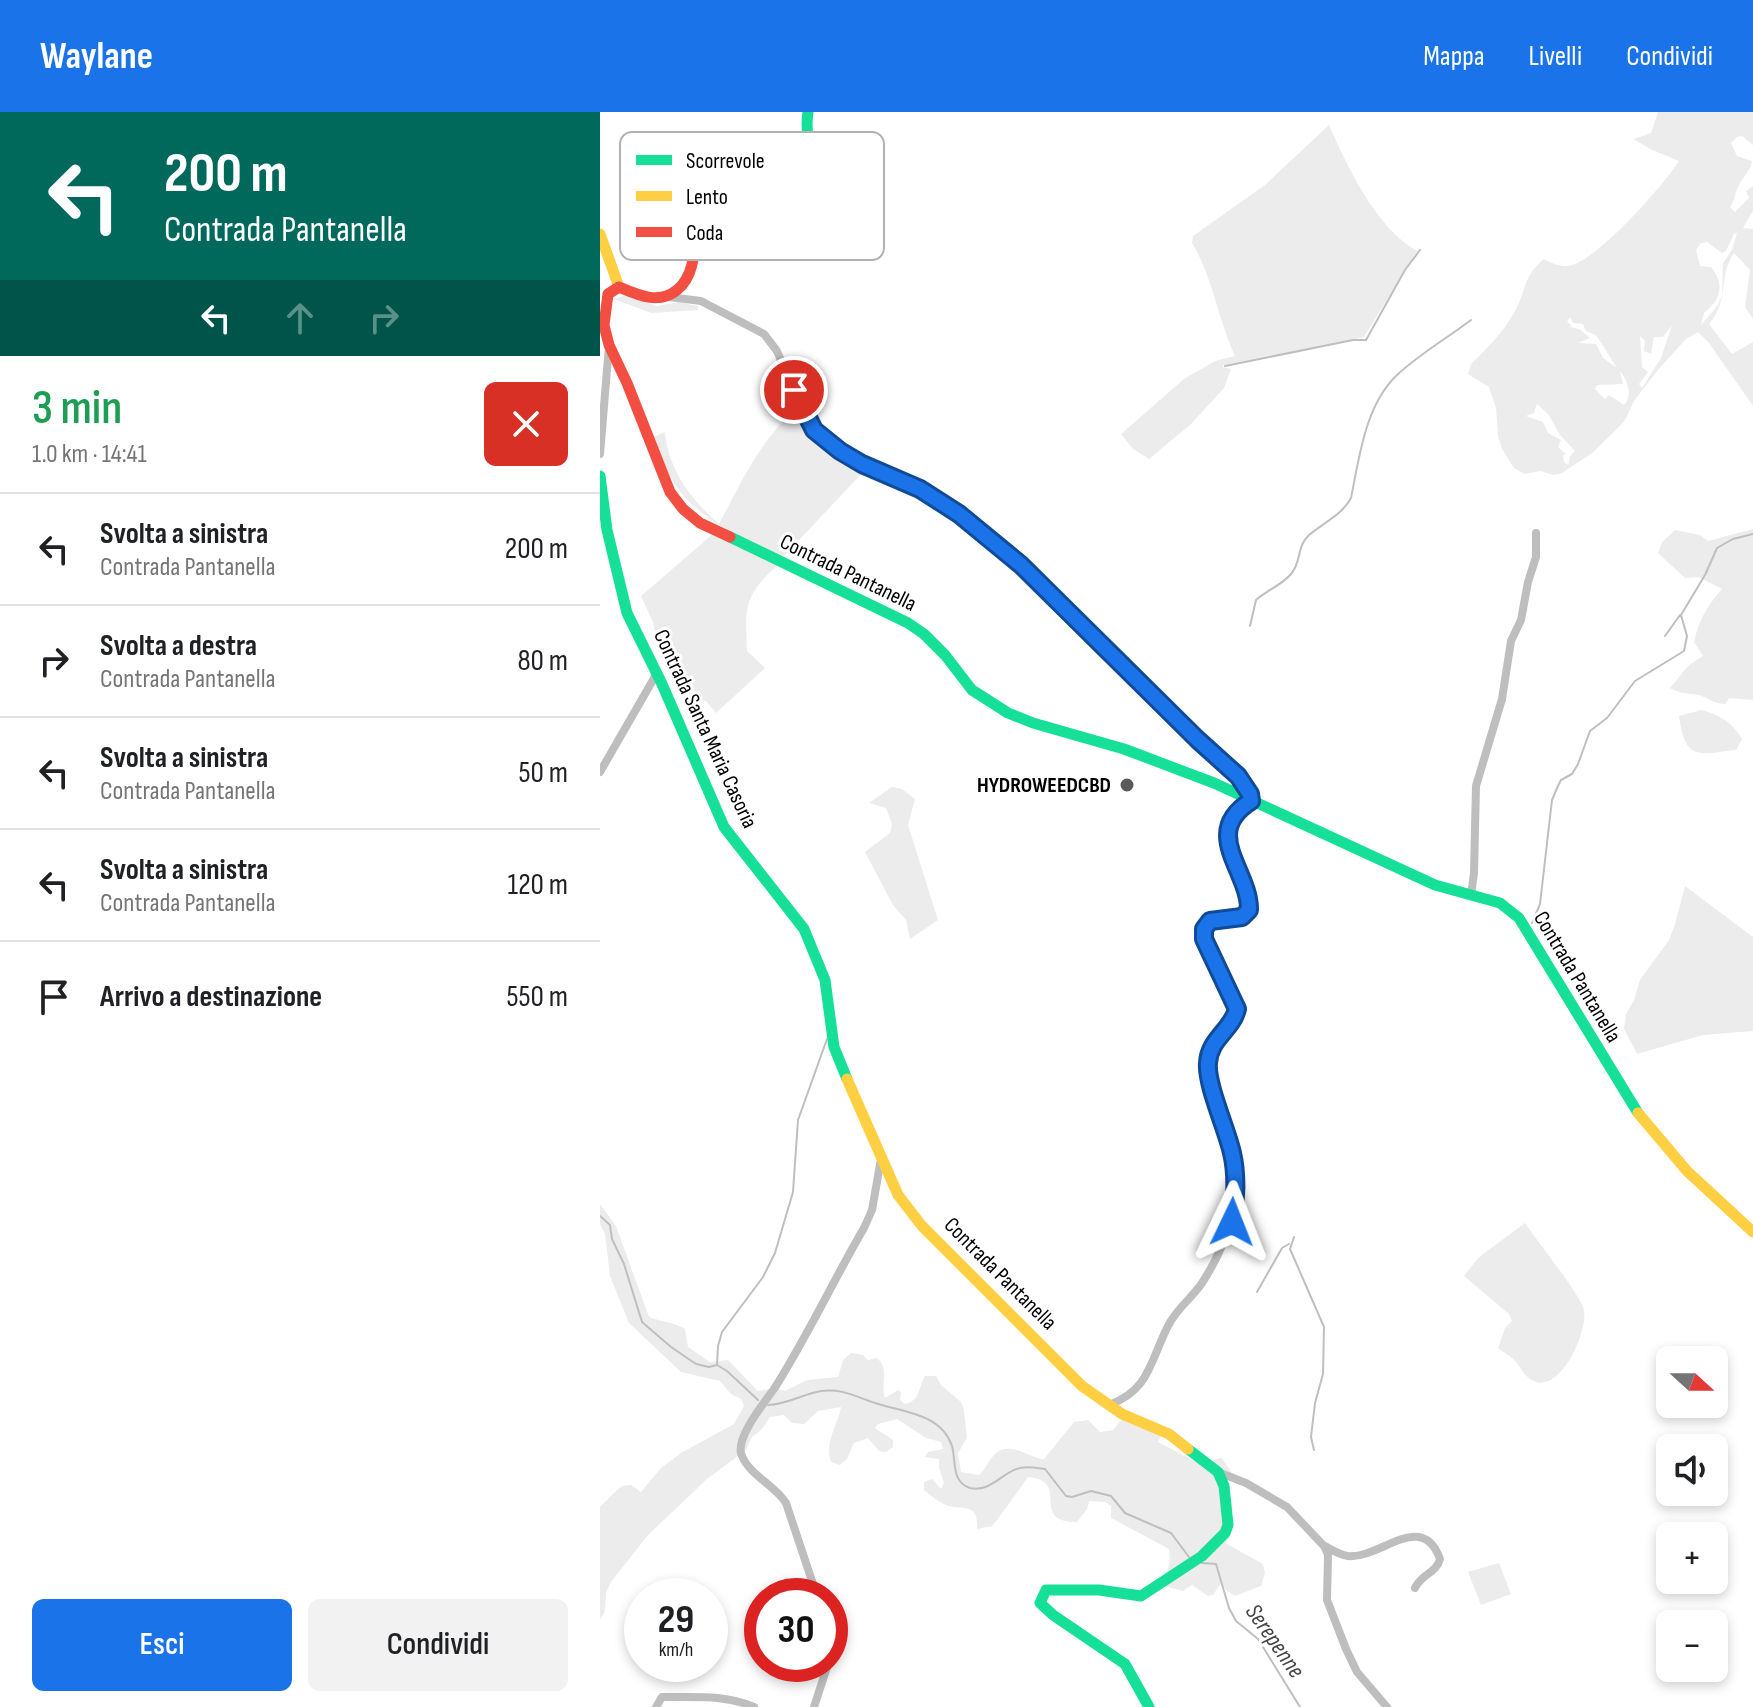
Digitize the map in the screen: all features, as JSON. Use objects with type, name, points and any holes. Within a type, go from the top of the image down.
[{"type":"street","points":[[806,132],[808,112]]},
{"type":"street","points":[[600,234],[619,287],[654,299],[669,297],[701,301],[764,334],[777,351],[801,408],[814,430],[862,464],[920,489],[959,514],[1012,557],[1238,776],[1250,794],[1251,801],[1237,809],[1228,839],[1229,853],[1248,896],[1249,910],[1242,917],[1210,921],[1204,929],[1204,939],[1237,1009],[1233,1020],[1218,1035],[1209,1051],[1207,1067],[1233,1154],[1235,1206],[1232,1222],[1201,1284],[1182,1303],[1169,1323],[1142,1384],[1123,1400],[1109,1405]]},
{"type":"street","points":[[669,297],[693,275],[694,260]]},
{"type":"street","name":"Contrada Pantanella","points":[[619,287],[603,300],[609,345],[670,492],[683,509],[700,523],[908,623],[945,655],[972,690],[1008,713],[1124,749],[1214,783],[1435,885],[1500,903],[1519,918],[1630,1103],[1687,1171],[1753,1232]]},
{"type":"street","points":[[600,454],[609,345]]},
{"type":"street","name":"Contrada Santa Maria Casoria","points":[[600,476],[607,530],[627,613],[657,673],[724,827],[804,929],[825,980],[834,1047],[882,1157]]},
{"type":"street","points":[[1471,895],[1476,786],[1502,699],[1511,641],[1521,620],[1536,557],[1536,533]]},
{"type":"street","points":[[600,772],[657,673]]},
{"type":"street","points":[[811,1578],[786,1503],[780,1493],[752,1470],[741,1448],[748,1428],[864,1228],[872,1210],[882,1157]]},
{"type":"street","name":"Contrada Pantanella","points":[[882,1157],[898,1195],[922,1226],[1082,1386],[1122,1414],[1169,1434],[1218,1472]]},
{"type":"street","points":[[1218,1472],[1246,1483],[1287,1507],[1324,1546],[1328,1555],[1327,1600],[1336,1624],[1357,1672],[1387,1707]]},
{"type":"street","points":[[1149,1707],[1125,1664],[1040,1603],[1046,1590],[1099,1590],[1141,1596],[1202,1556],[1225,1533],[1228,1525],[1224,1486],[1218,1472]]},
{"type":"street","points":[[1324,1546],[1350,1556],[1419,1535],[1427,1539],[1440,1559],[1435,1570],[1420,1578],[1415,1588]]},
{"type":"street","points":[[814,1707],[822,1682]]},
{"type":"street","points":[[656,1707],[662,1697],[722,1698],[754,1707]]},
{"type":"shaded area","points":[[1658,112],[1753,112],[1753,145],[1742,136],[1731,143],[1737,156],[1752,161],[1730,207],[1735,212],[1749,198],[1746,191],[1753,186],[1753,211],[1743,228],[1753,229],[1753,319],[1745,307],[1750,270],[1734,253],[1726,270],[1722,297],[1720,306],[1709,324],[1732,354],[1753,342],[1753,406],[1698,332],[1686,339],[1657,371],[1634,401],[1625,420],[1592,453],[1562,473],[1554,475],[1540,471],[1525,474],[1514,468],[1502,449],[1496,408],[1489,387],[1468,374],[1471,364],[1510,320],[1533,270],[1544,259],[1568,266],[1595,252],[1628,221],[1671,172],[1679,161],[1634,139],[1651,133]],"holes":[[[1737,233],[1732,250],[1723,263],[1722,295],[1718,305],[1701,325],[1704,313],[1717,298],[1720,286],[1711,267],[1700,266],[1696,250],[1701,243],[1707,242],[1722,253]],[[1570,317],[1573,323],[1583,324],[1586,331],[1596,335],[1617,368],[1603,358],[1596,344],[1578,343],[1590,338],[1567,322]],[[1672,325],[1661,358],[1642,388],[1639,384],[1648,372],[1642,367],[1640,336],[1645,341],[1644,351],[1651,354],[1654,337],[1663,337]],[[1620,371],[1628,388],[1627,401],[1624,405],[1609,395],[1605,399],[1595,389],[1597,385],[1623,384]],[[1537,404],[1548,414],[1560,435],[1575,451],[1568,465],[1564,462],[1563,455],[1566,454],[1558,447],[1561,440],[1548,433],[1543,422],[1526,416],[1534,413]]]},
{"type":"shaded area","points":[[1329,125],[1364,195],[1388,227],[1417,251],[1364,337],[1223,365],[1231,369],[1224,388],[1191,424],[1149,459],[1133,449],[1121,434],[1184,379],[1215,361],[1235,356],[1205,270],[1192,243],[1193,236],[1265,185]]},
{"type":"shaded area","points":[[626,295],[656,306],[679,302],[698,306],[698,310],[651,313],[614,299]]},
{"type":"shaded area","points":[[796,409],[818,436],[865,470],[782,558],[723,527],[696,508],[671,478],[654,437],[665,432],[671,459],[683,483],[699,505],[719,524],[762,448]]},
{"type":"shaded area","points":[[1753,529],[1753,700],[1729,698],[1725,704],[1670,688],[1689,665],[1703,656],[1694,642],[1696,634],[1704,614],[1722,589],[1699,577],[1685,578],[1658,553],[1662,542],[1675,530],[1700,535],[1708,541]]},
{"type":"shaded area","points":[[714,533],[779,564],[753,593],[747,612],[747,651],[765,668],[716,713],[706,701],[692,699],[684,691],[673,662],[656,638],[653,622],[641,596]]},
{"type":"shaded area","points":[[1701,710],[1720,717],[1734,728],[1742,739],[1736,750],[1703,753],[1690,748],[1685,741],[1679,716]]},
{"type":"shaded area","points":[[892,787],[902,789],[915,799],[908,825],[938,920],[910,939],[906,920],[893,905],[865,852],[890,833],[892,824],[886,808],[869,803]]},
{"type":"shaded area","points":[[1685,886],[1753,937],[1753,1031],[1703,1035],[1637,1054],[1624,1029],[1626,1014],[1640,980],[1669,940]]},
{"type":"shaded area","points":[[600,1204],[616,1226],[649,1317],[685,1329],[688,1347],[710,1362],[728,1360],[758,1391],[776,1388],[785,1391],[807,1380],[838,1377],[843,1360],[851,1353],[863,1355],[868,1360],[877,1358],[884,1372],[885,1398],[898,1390],[901,1392],[900,1400],[905,1404],[917,1397],[925,1376],[936,1376],[941,1385],[961,1402],[964,1410],[967,1438],[958,1453],[961,1472],[979,1475],[1001,1450],[1013,1449],[1044,1459],[1074,1422],[1088,1420],[1100,1432],[1113,1430],[1121,1420],[1128,1420],[1162,1433],[1158,1442],[1206,1467],[1215,1459],[1222,1458],[1233,1475],[1224,1477],[1232,1512],[1224,1531],[1227,1544],[1263,1564],[1265,1573],[1261,1586],[1235,1596],[1221,1583],[1213,1595],[1208,1596],[1192,1585],[1183,1591],[1164,1586],[1170,1560],[1169,1549],[1111,1518],[1111,1506],[1105,1502],[1089,1501],[1077,1522],[1055,1516],[1047,1486],[1041,1480],[1028,1477],[992,1526],[977,1529],[977,1520],[972,1511],[946,1505],[924,1490],[924,1482],[932,1479],[941,1489],[944,1483],[939,1459],[925,1457],[928,1452],[943,1449],[941,1442],[926,1438],[897,1419],[878,1424],[875,1428],[893,1440],[893,1447],[886,1452],[879,1451],[868,1438],[854,1443],[847,1459],[840,1465],[831,1462],[830,1441],[841,1407],[818,1411],[804,1424],[792,1423],[784,1415],[770,1417],[752,1437],[746,1450],[707,1479],[648,1535],[611,1582],[600,1620],[600,1507],[622,1486],[631,1485],[641,1492],[661,1468],[681,1453],[734,1424],[744,1406],[741,1399],[731,1394],[720,1381],[681,1372],[629,1323],[610,1276],[605,1234],[600,1224]]},
{"type":"shaded area","points":[[1525,1223],[1567,1280],[1584,1310],[1582,1332],[1571,1358],[1554,1378],[1544,1382],[1528,1377],[1515,1361],[1498,1348],[1505,1328],[1512,1321],[1509,1314],[1464,1276],[1478,1258]]},
{"type":"shaded area","points":[[1499,1563],[1511,1594],[1481,1605],[1468,1572]]},
{"type":"waterway","points":[[1225,366],[1366,340],[1405,270],[1420,250]]},
{"type":"waterway","points":[[1250,626],[1256,600],[1291,574],[1305,540],[1351,498],[1365,434],[1385,388],[1414,361],[1471,320]]},
{"type":"waterway","points":[[1532,923],[1540,904],[1552,800],[1561,780],[1572,774],[1578,764],[1590,731],[1607,718],[1635,681],[1684,651],[1687,636],[1681,615],[1717,548],[1733,539],[1753,534]]},
{"type":"waterway","points":[[1665,636],[1680,615]]},
{"type":"waterway","points":[[717,1365],[722,1332],[763,1277],[775,1253],[793,1192],[798,1120],[827,1039]]},
{"type":"waterway","name":"Serepenne","points":[[600,1216],[610,1225],[612,1239],[624,1264],[642,1322],[696,1364],[717,1365],[727,1371],[758,1400]]},
{"type":"waterway","points":[[1294,1237],[1290,1249],[1324,1327],[1323,1374],[1315,1403],[1311,1437],[1314,1450]]},
{"type":"waterway","points":[[1257,1292],[1282,1248],[1289,1244]]},
{"type":"waterway","name":"Serepenne","points":[[768,1405],[821,1391],[836,1391],[920,1416],[930,1420],[947,1435],[957,1476],[964,1485],[977,1489],[991,1485],[1020,1468],[1045,1469],[1066,1496],[1091,1491],[1111,1496],[1125,1513],[1171,1533],[1189,1557]]},
{"type":"waterway","name":"Serepenne","points":[[1202,1563],[1216,1564],[1236,1621],[1258,1639],[1300,1707]]},
{"type":"traffic: fast","points":[[808,112],[808,132]]},
{"type":"traffic: fast","points":[[600,476],[607,530],[627,613],[662,684],[724,827],[804,929],[825,980],[834,1047],[847,1079]]},
{"type":"traffic: fast","points":[[730,537],[908,623],[945,655],[972,690],[1008,713],[1124,749],[1214,783],[1435,885],[1500,903],[1519,918],[1638,1113]]},
{"type":"traffic: fast","points":[[1149,1707],[1125,1664],[1040,1603],[1046,1590],[1099,1590],[1141,1596],[1202,1556],[1225,1533],[1228,1525],[1224,1486],[1218,1472],[1188,1449]]},
{"type":"traffic: slow","points":[[600,234],[619,287]]},
{"type":"traffic: slow","points":[[847,1079],[898,1195],[922,1226],[1082,1386],[1122,1414],[1169,1434],[1188,1449]]},
{"type":"traffic: slow","points":[[1638,1113],[1687,1171],[1753,1232]]},
{"type":"traffic: jam","points":[[619,287],[656,298],[670,295],[687,278],[693,260]]},
{"type":"traffic: jam","points":[[619,287],[608,294],[604,325],[609,345],[670,492],[683,509],[700,523],[730,537]]},
{"type":"place","name":"HYDROWEEDCBD","points":[[1127,785]]},
{"type":"route","points":[[794,390],[814,430],[840,451],[920,489],[959,514],[1021,565],[1238,776],[1250,794],[1251,801],[1237,809],[1228,839],[1229,853],[1248,896],[1249,910],[1242,917],[1210,921],[1204,929],[1204,939],[1220,978],[1237,1009],[1233,1020],[1218,1035],[1209,1051],[1207,1067],[1233,1154],[1235,1206],[1232,1222]]}]
